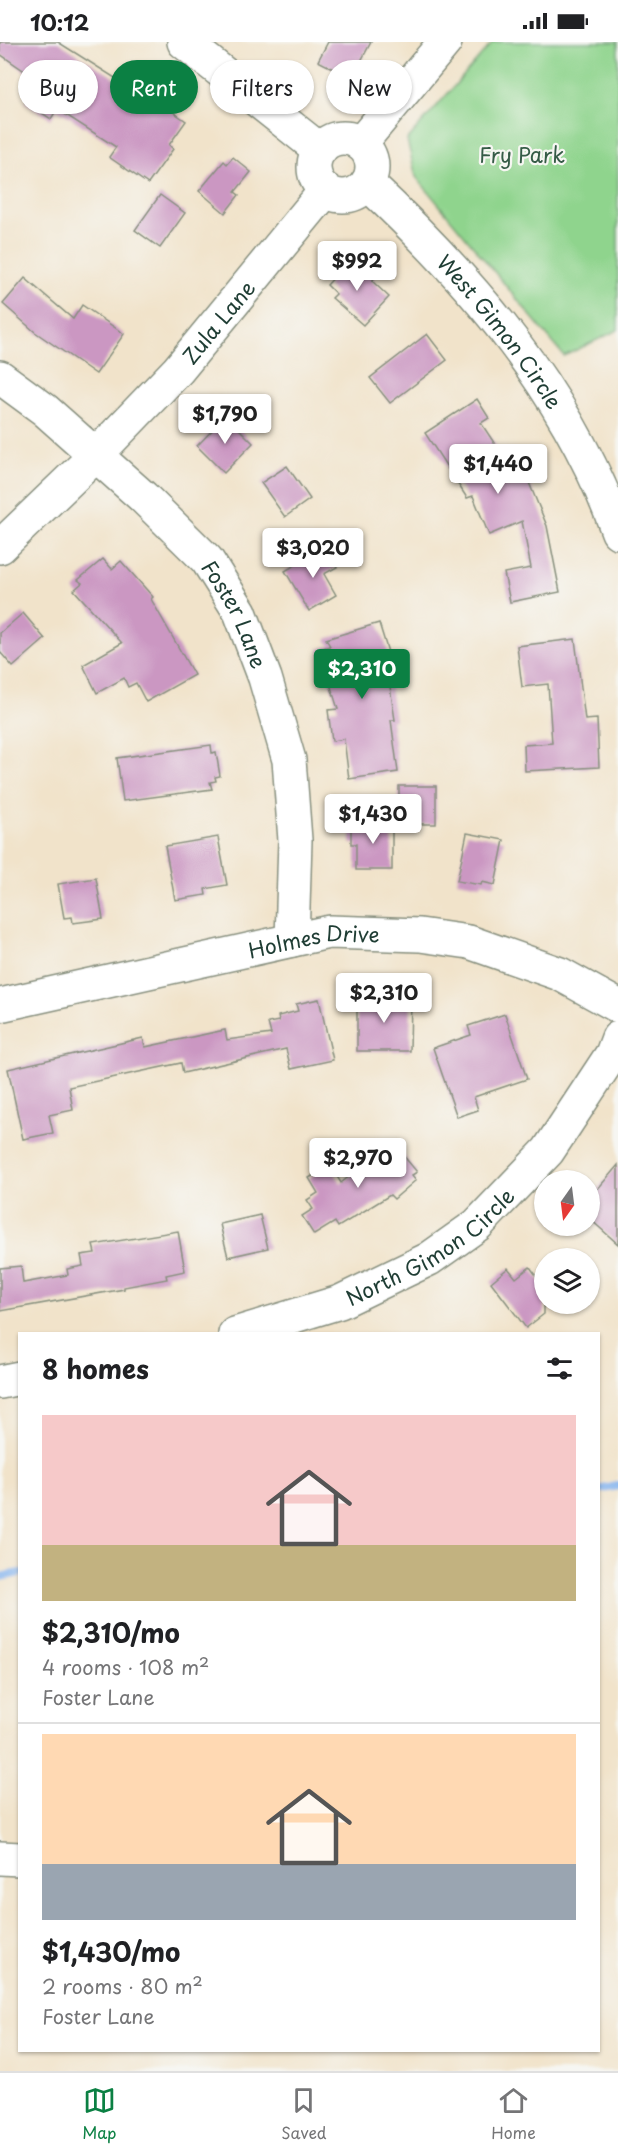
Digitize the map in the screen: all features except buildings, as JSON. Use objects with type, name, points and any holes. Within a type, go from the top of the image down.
[{"type":"street","points":[[184,42],[320,150]]},
{"type":"street","points":[[360,144],[445,42]]},
{"type":"street","points":[[340,138],[360,144],[370,155],[372,164],[367,183],[351,195],[341,196],[326,190],[317,180],[314,170],[320,150],[340,138]]},
{"type":"street","name":"West Gimon Circle","points":[[367,183],[424,236],[504,326],[567,423],[601,484],[618,532]]},
{"type":"street","name":"Zula Lane","points":[[0,547],[96,455],[178,370],[326,190]]},
{"type":"street","name":"Foster Lane","points":[[0,377],[45,410],[143,497],[207,560],[240,612],[265,678],[288,760],[295,840],[292,940]]},
{"type":"street","name":"Holmes Drive","points":[[0,1005],[329,932],[420,935],[469,942],[560,974],[618,1006]]},
{"type":"street","name":"North Gimon Circle","points":[[242,1332],[340,1302],[429,1259],[477,1225],[548,1151],[612,1054],[618,1038]]},
{"type":"street","points":[[0,1382],[18,1378]]},
{"type":"street","points":[[0,1858],[18,1859]]},
{"type":"green space","name":"Fry Park","points":[[493,42],[618,42],[618,330],[564,356],[416,177],[407,140]]},
{"type":"waterway","points":[[600,1490],[618,1486]]},
{"type":"waterway","points":[[0,1577],[18,1573]]}]
